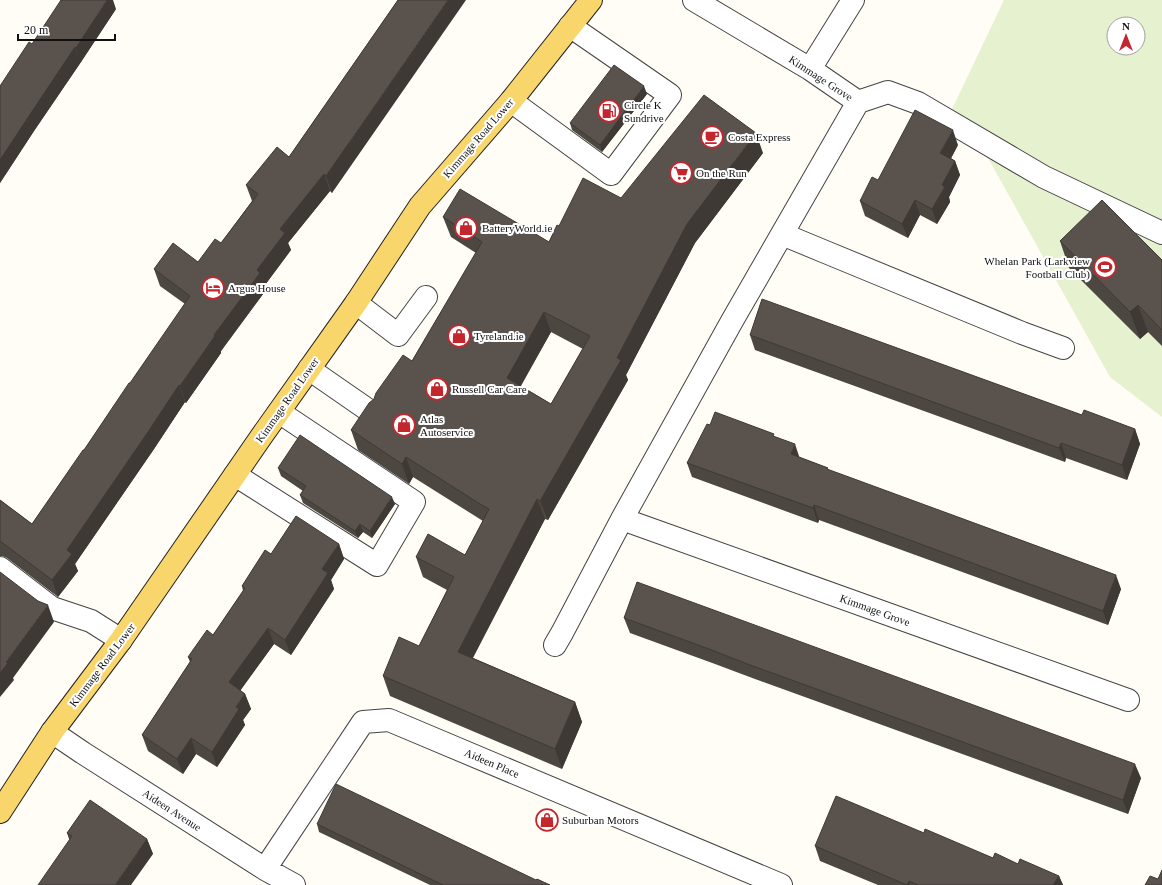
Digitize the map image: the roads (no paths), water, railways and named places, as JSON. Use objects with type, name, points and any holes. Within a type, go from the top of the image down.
[{"type":"main road","name":"Kimmage Road Lower","points":[[0,812],[52,732],[122,640],[235,475],[356,303],[420,206],[511,101],[570,26],[586,2]]},
{"type":"street","name":"Kimmage Grove","points":[[555,645],[622,519],[736,314],[858,102],[810,69],[694,0]]},
{"type":"street","points":[[810,69],[853,0]]},
{"type":"street","points":[[511,101],[611,174],[670,95],[570,26]]},
{"type":"street","points":[[858,102],[888,92],[918,103],[1044,177],[1162,233]]},
{"type":"street","points":[[782,234],[1015,330],[1063,348]]},
{"type":"street","points":[[356,303],[398,335],[426,296]]},
{"type":"street","points":[[309,369],[371,412]]},
{"type":"street","points":[[235,475],[377,565],[414,502],[279,412]]},
{"type":"street","name":"Kimmage Grove","points":[[622,519],[1128,700]]},
{"type":"street","points":[[0,568],[52,608],[91,621],[122,640]]},
{"type":"street","name":"Aideen Place","points":[[265,869],[363,722],[389,720],[782,885]]},
{"type":"street","name":"Aideen Avenue","points":[[52,732],[265,869],[294,885]]},
{"type":"place","name":"Circle K Sundrive","points":[[609,111]]},
{"type":"place","name":"Costa Express","points":[[712,137]]},
{"type":"place","name":"On the Run","points":[[681,173]]},
{"type":"place","name":"BatteryWorld.ie","points":[[466,228]]},
{"type":"place","name":"Whelan Park (Larkview Football Club)","points":[[1105,267]]},
{"type":"place","name":"Argus House","points":[[213,288]]},
{"type":"place","name":"Tyreland.ie","points":[[459,336]]},
{"type":"place","name":"Russell Car Care","points":[[437,389]]},
{"type":"place","name":"Atlas Autoservice","points":[[404,425]]},
{"type":"place","name":"Suburban Motors","points":[[547,820]]}]
